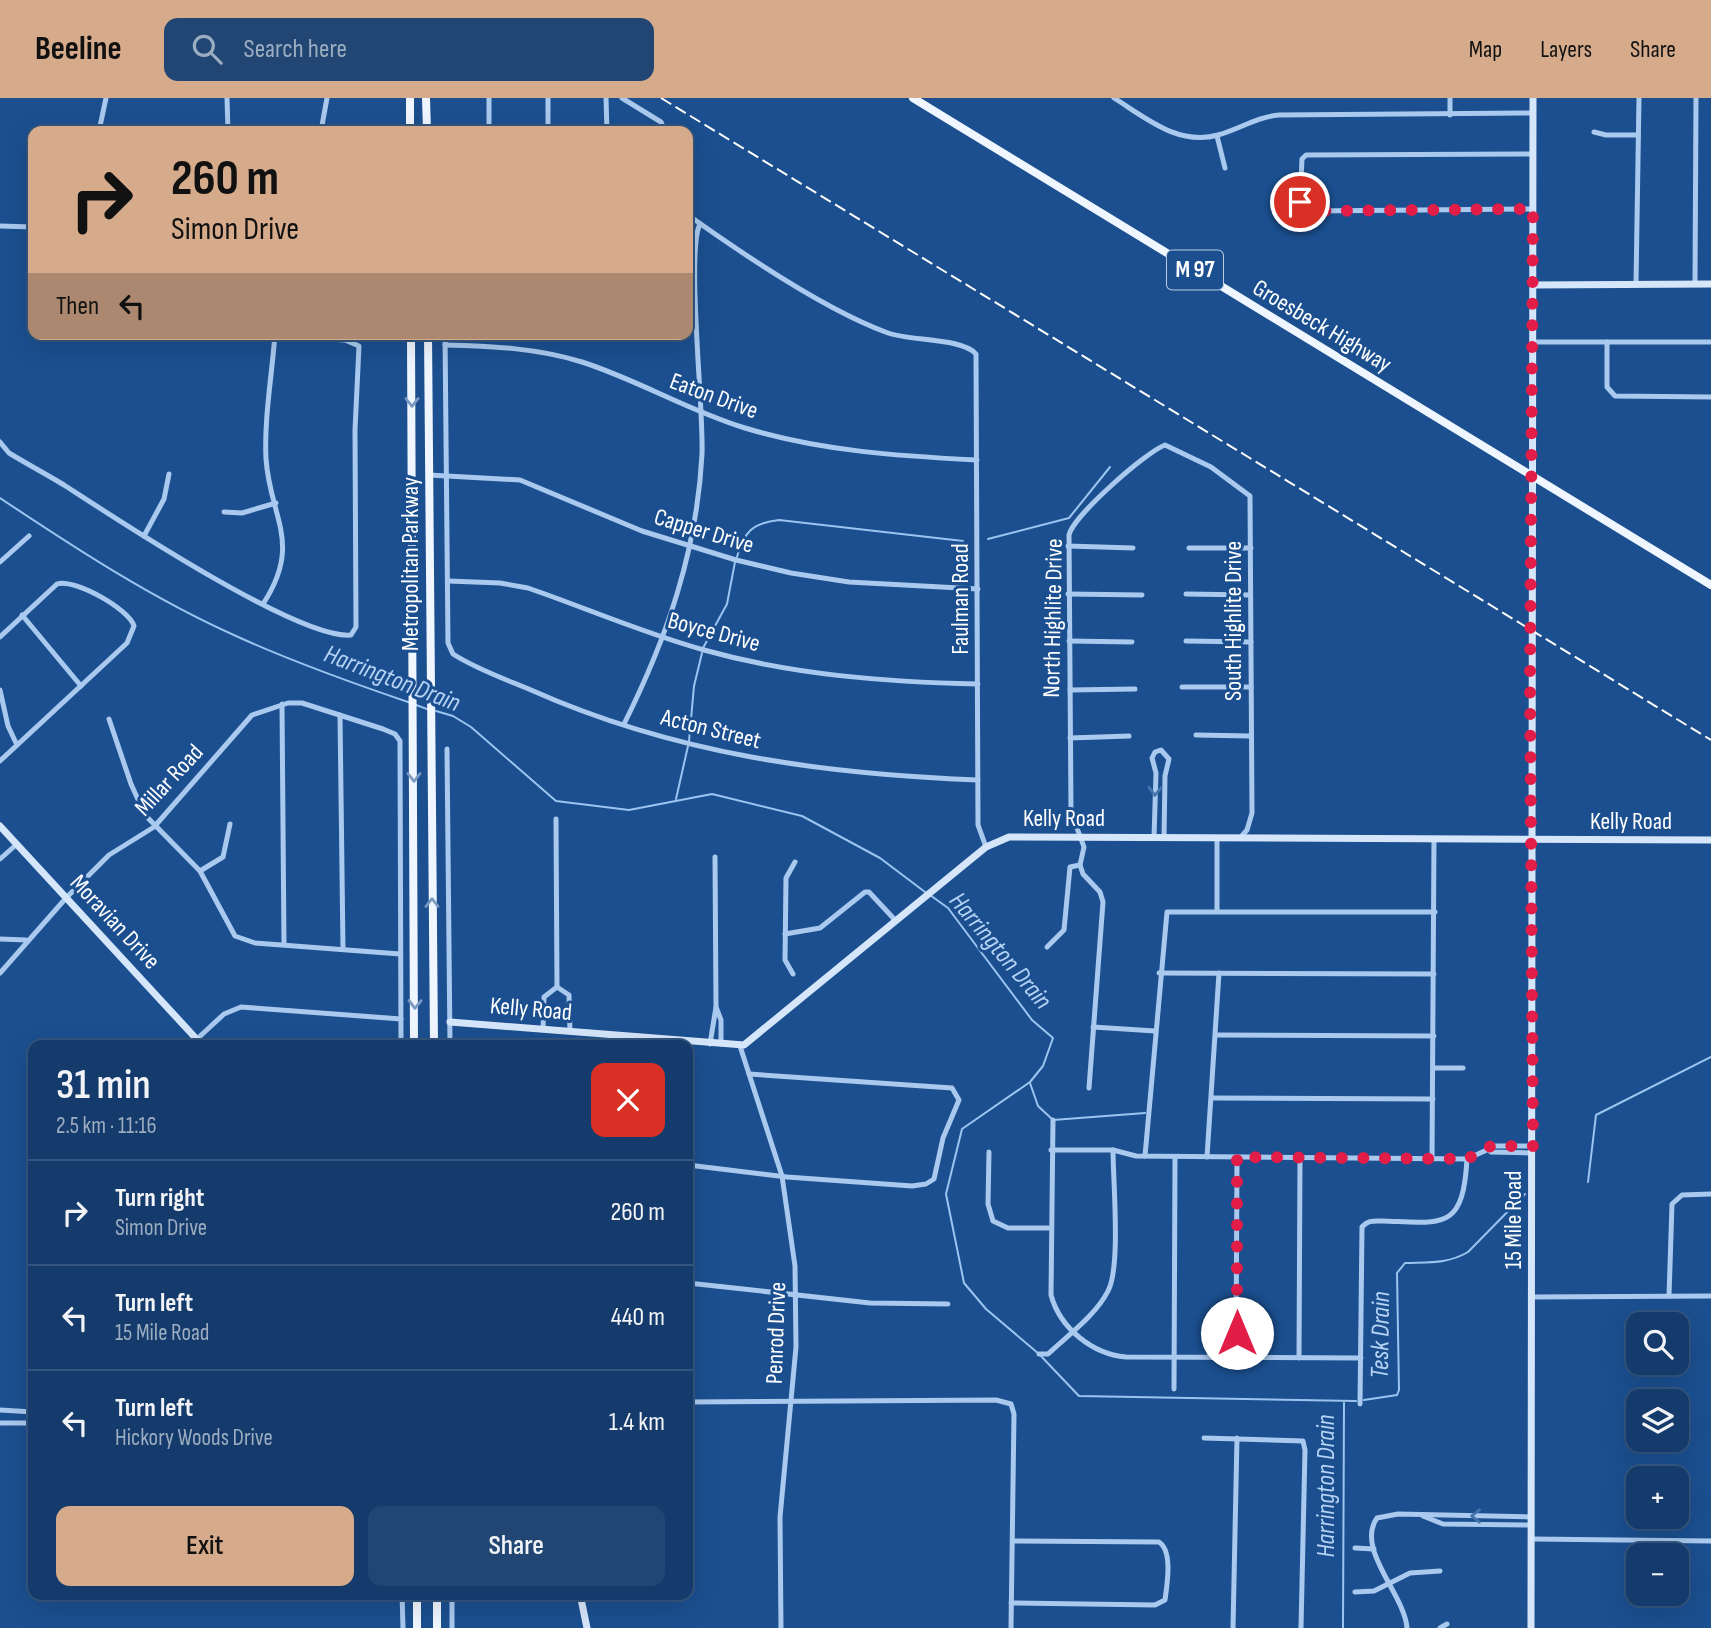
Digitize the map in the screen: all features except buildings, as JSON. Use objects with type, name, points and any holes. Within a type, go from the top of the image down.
[{"type":"main road","points":[[410,98],[410,126]]},
{"type":"main road","points":[[426,98],[427,126]]},
{"type":"main road","name":"Groesbeck Highway","points":[[913,98],[1711,585]]},
{"type":"main road","points":[[410,117],[419,117],[426,126]]},
{"type":"main road","name":"Metropolitan Parkway","points":[[411,340],[414,1040]]},
{"type":"main road","name":"Metropolitan Parkway","points":[[428,340],[434,1040]]},
{"type":"main road","points":[[413,553],[421,560],[429,558]]},
{"type":"main road","points":[[417,1600],[417,1628]]},
{"type":"main road","points":[[437,1600],[437,1628]]},
{"type":"street","points":[[100,126],[106,98]]},
{"type":"street","points":[[227,98],[228,126]]},
{"type":"street","points":[[322,126],[327,98]]},
{"type":"street","points":[[489,98],[489,126]]},
{"type":"street","points":[[548,98],[548,126]]},
{"type":"street","points":[[606,98],[607,126]]},
{"type":"street","points":[[621,98],[661,122],[663,126]]},
{"type":"street","points":[[1114,98],[1168,132],[1189,137],[1217,135],[1253,119],[1271,116],[1533,113]]},
{"type":"street","points":[[1450,98],[1450,115]]},
{"type":"street","name":"15 Mile Road","points":[[1531,1628],[1533,98]]},
{"type":"street","points":[[1636,284],[1639,98]]},
{"type":"street","points":[[1695,284],[1696,98]]},
{"type":"street","points":[[1594,132],[1606,135],[1639,135]]},
{"type":"street","points":[[1217,135],[1225,168]]},
{"type":"street","points":[[1533,154],[1306,155],[1302,159],[1300,202],[1310,211],[1533,209]]},
{"type":"street","points":[[624,724],[664,638],[691,547],[700,489],[703,414],[696,235],[700,225],[693,219]]},
{"type":"street","name":"Faulman Road","points":[[700,225],[777,274],[867,324],[903,337],[962,344],[973,350],[977,365],[978,825],[986,847]]},
{"type":"street","points":[[0,226],[28,227]]},
{"type":"street","points":[[1533,285],[1711,284]]},
{"type":"street","points":[[262,604],[277,577],[282,557],[283,532],[266,458],[275,340]]},
{"type":"street","points":[[0,442],[9,453],[262,604],[338,634],[353,634],[357,344],[345,340]]},
{"type":"street","points":[[445,340],[448,581]]},
{"type":"street","points":[[1532,342],[1711,342]]},
{"type":"street","points":[[1607,342],[1606,387],[1615,396],[1711,397]]},
{"type":"street","name":"Eaton Drive","points":[[445,345],[501,346],[557,355],[596,367],[703,414],[783,438],[868,454],[977,460]]},
{"type":"street","name":"North Highlite Drive","points":[[1082,836],[1071,812],[1068,546],[1073,525],[1115,483],[1149,453],[1170,445]]},
{"type":"street","name":"South Highlite Drive","points":[[1170,445],[1211,467],[1250,496],[1252,813],[1247,831],[1240,838]]},
{"type":"street","points":[[144,536],[164,499],[169,474]]},
{"type":"street","name":"Capper Drive","points":[[429,475],[520,481],[691,547],[760,566],[828,579],[978,589]]},
{"type":"street","points":[[225,512],[242,513],[276,503]]},
{"type":"street","points":[[0,552],[3,559],[29,536]]},
{"type":"street","points":[[1068,546],[1133,548]]},
{"type":"street","points":[[1189,548],[1251,548]]},
{"type":"street","name":"Boyce Drive","points":[[448,581],[500,583],[527,588],[664,638],[735,658],[828,675],[920,683],[978,684]]},
{"type":"street","name":"Acton Street","points":[[448,581],[450,651],[462,659],[555,700],[688,744],[774,763],[868,775],[978,780]]},
{"type":"street","points":[[0,637],[57,584],[72,583],[124,612],[132,619],[134,629],[127,643],[0,761]]},
{"type":"street","points":[[1068,594],[1142,595]]},
{"type":"street","points":[[1186,594],[1251,595]]},
{"type":"street","points":[[22,615],[81,686]]},
{"type":"street","points":[[1069,641],[1132,642]]},
{"type":"street","points":[[1186,641],[1251,642]]},
{"type":"street","points":[[1182,687],[1251,687]]},
{"type":"street","points":[[1070,690],[1135,689]]},
{"type":"street","points":[[0,691],[8,726],[17,745]]},
{"type":"street","name":"Millar Road","points":[[0,973],[26,940],[118,848],[154,827],[252,715],[282,704],[302,703],[397,736],[400,748],[400,954]]},
{"type":"street","points":[[282,704],[284,945]]},
{"type":"street","points":[[341,715],[342,949]]},
{"type":"street","points":[[110,719],[139,804],[154,827],[200,871],[235,936],[245,941],[400,954],[401,1040]]},
{"type":"street","points":[[1196,735],[1250,736]]},
{"type":"street","points":[[1070,738],[1129,736]]},
{"type":"street","points":[[447,749],[450,1040]]},
{"type":"street","points":[[1154,838],[1156,774],[1152,758],[1155,752],[1161,750],[1169,759],[1165,776],[1164,838]]},
{"type":"street","points":[[556,819],[557,988]]},
{"type":"street","points":[[200,871],[223,857],[230,824]]},
{"type":"street","name":"Moravian Drive","points":[[0,826],[197,1040]]},
{"type":"street","points":[[1082,836],[1084,847],[1080,864],[1084,876],[1103,897],[1089,1088]]},
{"type":"street","name":"Kelly Road","points":[[693,1043],[740,1046],[752,1040],[986,847],[1009,837],[1711,840]]},
{"type":"street","points":[[1217,838],[1217,910]]},
{"type":"street","points":[[1432,1159],[1434,839]]},
{"type":"street","points":[[0,859],[17,844]]},
{"type":"street","points":[[710,1044],[716,1007],[715,857]]},
{"type":"street","points":[[793,974],[785,960],[786,878],[795,862]]},
{"type":"street","points":[[1047,947],[1064,930],[1070,867],[1080,864]]},
{"type":"street","points":[[785,934],[820,928],[865,892],[869,892],[896,921]]},
{"type":"street","points":[[1144,1156],[1159,972],[1167,912],[1435,912]]},
{"type":"street","points":[[0,939],[26,940]]},
{"type":"street","points":[[1159,972],[1434,974]]},
{"type":"street","points":[[1207,1157],[1219,973]]},
{"type":"street","points":[[543,1030],[544,997],[557,988]]},
{"type":"street","points":[[557,988],[567,992],[570,999],[570,1032]]},
{"type":"street","points":[[201,1040],[224,1014],[241,1007],[401,1019]]},
{"type":"street","points":[[716,1007],[721,1020],[721,1044]]},
{"type":"street","name":"Kelly Road","points":[[450,1022],[663,1040]]},
{"type":"street","points":[[1093,1027],[1155,1031]]},
{"type":"street","points":[[1217,1035],[1434,1036]]},
{"type":"street","name":"Penrod Drive","points":[[740,1046],[782,1176],[790,1221],[797,1296],[780,1517],[781,1628]]},
{"type":"street","points":[[1434,1068],[1463,1068]]},
{"type":"street","points":[[693,1166],[782,1176],[912,1186],[931,1182],[936,1174],[943,1138],[958,1105],[956,1091],[941,1086],[877,1085],[755,1072],[749,1074]]},
{"type":"street","points":[[1212,1098],[1433,1099]]},
{"type":"street","points":[[1053,1120],[1051,1295],[1057,1311],[1089,1346],[1106,1355],[1174,1359],[1361,1358]]},
{"type":"street","points":[[1051,1150],[1113,1150],[1144,1156],[1175,1157],[1467,1159],[1489,1149],[1533,1149]]},
{"type":"street","points":[[1039,1354],[1048,1354],[1073,1330],[1103,1298],[1112,1279],[1113,1150]]},
{"type":"street","points":[[989,1152],[988,1204],[993,1221],[1008,1228],[1051,1228]]},
{"type":"street","points":[[1174,1390],[1175,1157]]},
{"type":"street","points":[[1237,1157],[1237,1358]]},
{"type":"street","points":[[1299,1358],[1300,1158]]},
{"type":"street","points":[[1360,1404],[1364,1224],[1372,1221],[1433,1222],[1451,1215],[1463,1198],[1467,1159]]},
{"type":"street","points":[[1670,1296],[1671,1209],[1676,1197],[1711,1194]]},
{"type":"street","points":[[693,1284],[870,1303],[948,1304]]},
{"type":"street","points":[[1532,1297],[1711,1296]]},
{"type":"street","points":[[693,1402],[791,1399],[996,1400],[1011,1404],[1014,1413],[1011,1628]]},
{"type":"street","points":[[0,1410],[28,1412]]},
{"type":"street","points":[[0,1423],[28,1423]]},
{"type":"street","points":[[1204,1438],[1303,1441],[1301,1628]]},
{"type":"street","points":[[1233,1628],[1237,1438]]},
{"type":"street","points":[[1408,1628],[1405,1609],[1374,1549],[1373,1526],[1377,1518],[1387,1514],[1420,1514],[1443,1524],[1532,1521]]},
{"type":"street","points":[[1532,1539],[1711,1541]]},
{"type":"street","points":[[1011,1603],[1162,1603],[1167,1565],[1163,1543],[1013,1541]]},
{"type":"street","points":[[1355,1548],[1374,1549]]},
{"type":"street","points":[[1354,1592],[1374,1591],[1410,1573],[1440,1571]]},
{"type":"street","points":[[402,1600],[403,1628]]},
{"type":"street","points":[[452,1600],[452,1628]]},
{"type":"street","points":[[581,1600],[587,1628]]},
{"type":"street","points":[[1440,1628],[1447,1624]]},
{"type":"waterway","points":[[988,539],[1069,518],[1110,467]]},
{"type":"waterway","name":"Harrington Drain","points":[[0,498],[115,572],[205,621],[257,646],[411,703]]},
{"type":"waterway","points":[[737,557],[750,530],[779,520],[963,541]]},
{"type":"waterway","points":[[703,648],[727,604],[735,562]]},
{"type":"waterway","points":[[689,741],[694,686],[702,653]]},
{"type":"waterway","name":"Harrington Drain","points":[[416,705],[427,709]]},
{"type":"waterway","name":"Harrington Drain","points":[[436,711],[453,716],[471,727],[556,801],[629,810],[712,794],[802,816],[880,858],[925,892]]},
{"type":"waterway","points":[[676,799],[688,746]]},
{"type":"waterway","name":"Harrington Drain","points":[[930,895],[948,908],[1032,1020],[1053,1038],[1043,1066],[1030,1082],[962,1129],[946,1194],[964,1283],[986,1309],[1039,1354],[1079,1396],[1356,1401]]},
{"type":"waterway","name":"Tesk Drain","points":[[1588,1182],[1596,1115],[1711,1057]]},
{"type":"waterway","points":[[1030,1083],[1038,1106],[1053,1120],[1145,1113]]},
{"type":"waterway","name":"Tesk Drain","points":[[1364,1400],[1397,1395],[1399,1390],[1397,1273],[1405,1263],[1445,1260],[1468,1252],[1525,1194]]},
{"type":"waterway","name":"Harrington Drain","points":[[1343,1628],[1344,1403]]},
{"type":"railway","points":[[661,98],[1711,740]]},
{"type":"route","points":[[1237,1333],[1237,1157],[1467,1159],[1491,1146],[1533,1146],[1530,682],[1533,209],[1330,212],[1306,210],[1300,202]]}]
